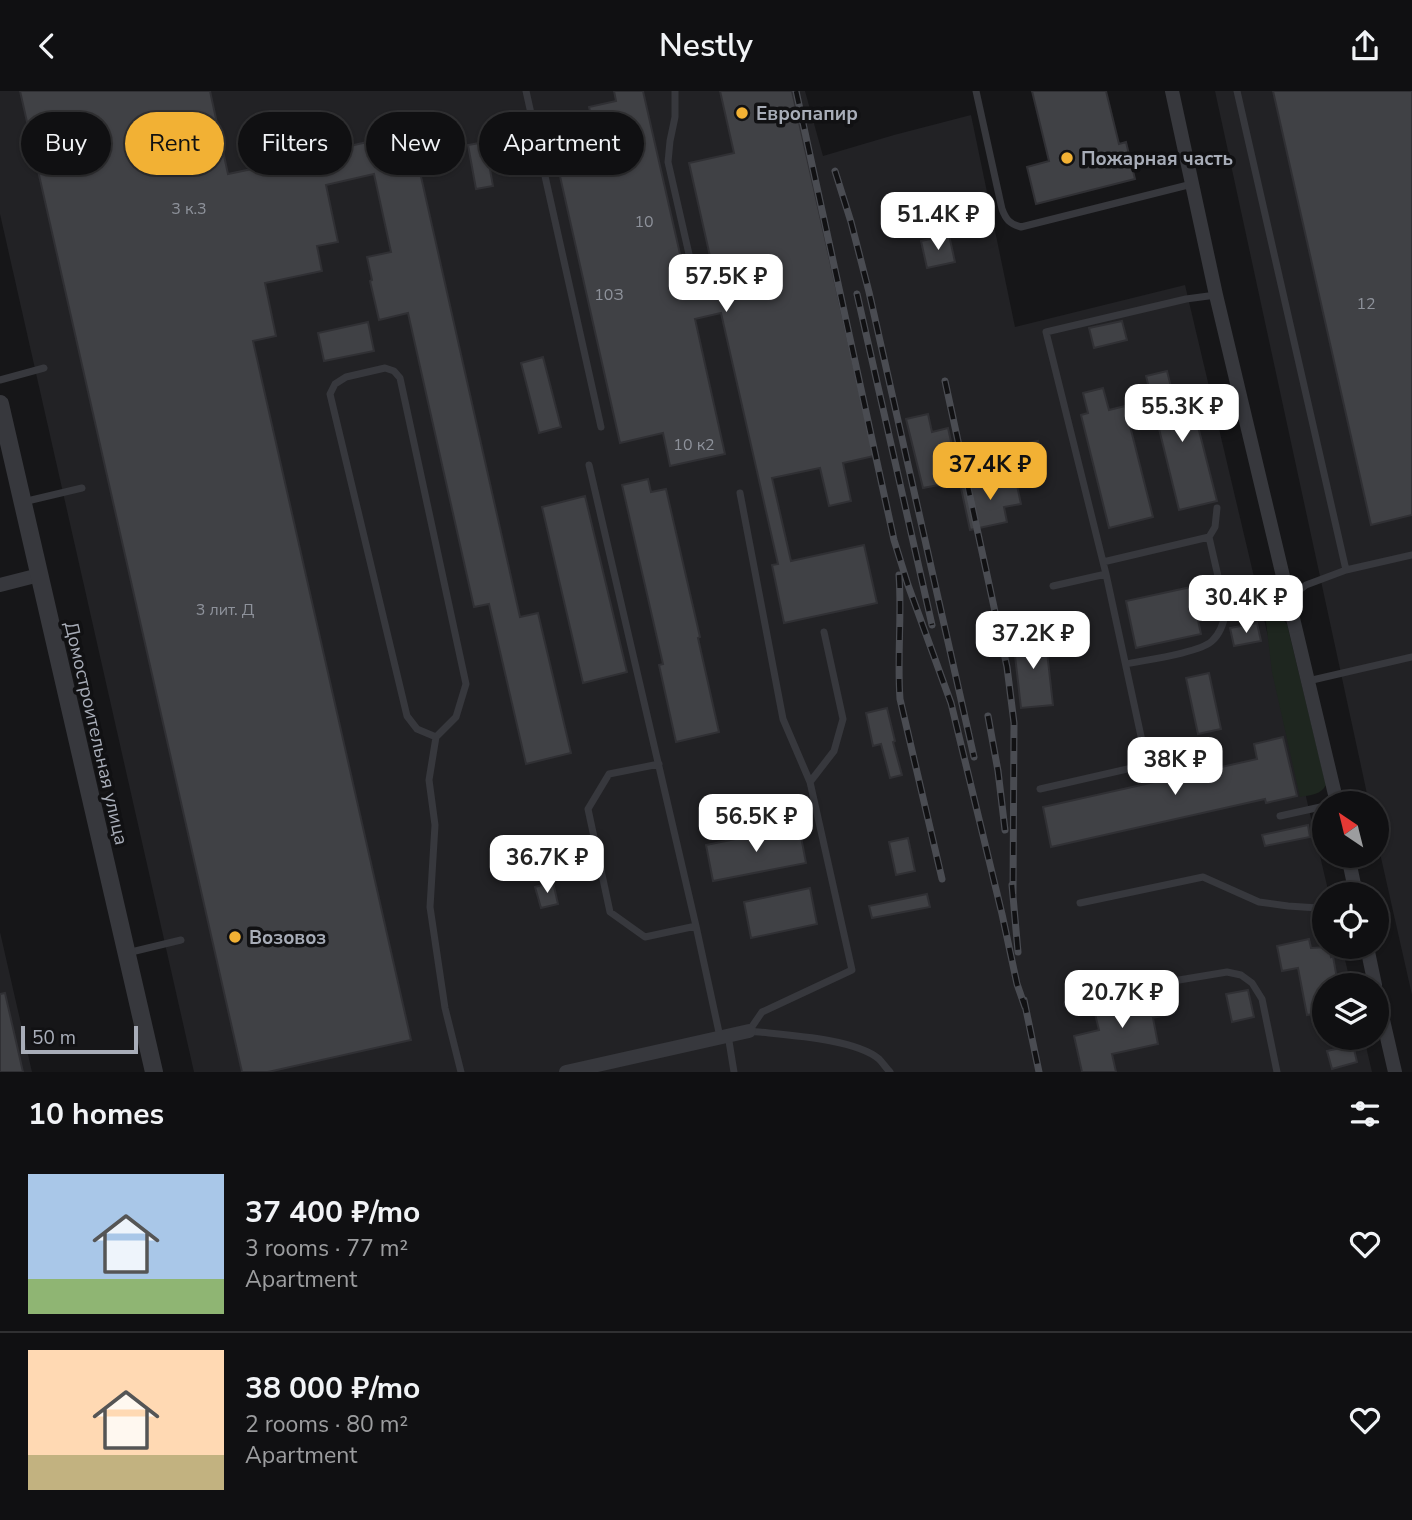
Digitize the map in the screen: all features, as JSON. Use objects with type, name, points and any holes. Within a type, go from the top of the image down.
[{"type":"street","points":[[1172,91],[1216,295],[1334,791]]},
{"type":"street","name":"Домостроительная улица","points":[[0,404],[153,1072]]},
{"type":"street","points":[[0,585],[39,575]]},
{"type":"street","points":[[566,1072],[749,1031]]},
{"type":"street","points":[[1388,1050],[1395,1072]]},
{"type":"lane","points":[[526,91],[601,427]]},
{"type":"lane","points":[[675,91],[675,117],[668,162],[694,276]]},
{"type":"lane","points":[[976,91],[1002,209],[1011,224],[1021,227],[1192,184]]},
{"type":"lane","points":[[1237,91],[1346,570]]},
{"type":"lane","points":[[1147,764],[1104,562],[1046,332],[1186,299],[1216,295]]},
{"type":"lane","points":[[0,380],[44,368]]},
{"type":"lane","points":[[436,737],[416,729],[407,716],[330,394],[335,384],[346,377],[385,368],[394,371],[400,378],[466,684],[456,717],[436,737],[429,780],[435,825],[430,907],[445,1008],[461,1072]]},
{"type":"lane","points":[[589,465],[696,926],[734,1072]]},
{"type":"lane","points":[[23,503],[82,488]]},
{"type":"lane","points":[[740,493],[783,719],[810,782],[852,970],[762,1012],[749,1031],[856,1047],[878,1058],[890,1072]]},
{"type":"lane","points":[[1126,664],[1202,648],[1217,636],[1226,611],[1209,537],[1215,527],[1217,508]]},
{"type":"lane","points":[[1104,562],[1209,537]]},
{"type":"lane","points":[[1226,611],[1289,598],[1306,585],[1346,570],[1412,555]]},
{"type":"lane","points":[[1053,586],[1106,573]]},
{"type":"lane","points":[[810,782],[834,751],[843,719],[824,632]]},
{"type":"lane","points":[[1308,681],[1412,657]]},
{"type":"lane","points":[[1040,789],[1219,748]]},
{"type":"lane","points":[[659,764],[609,773],[589,809],[610,912],[645,937],[696,926]]},
{"type":"lane","points":[[1280,816],[1312,809]]},
{"type":"lane","points":[[1080,903],[1203,877],[1259,902],[1312,907]]},
{"type":"lane","points":[[126,954],[181,940]]},
{"type":"lane","points":[[1067,1004],[1227,972],[1241,975],[1252,983],[1262,999],[1277,1072]]},
{"type":"shaded area","points":[[0,91],[805,91],[823,156],[971,115],[1015,327],[1185,285],[1312,822],[1312,868],[1323,868],[1326,882],[1312,882],[1312,959],[1345,959],[1348,973],[1312,973],[1312,1050],[1367,1050],[1372,1072],[194,1072],[0,214]]},
{"type":"shaded area","points":[[1215,91],[1412,91],[1412,995],[1389,893],[1389,882],[1386,882],[1383,868],[1390,868],[1390,791],[1366,791]]},
{"type":"shaded area","points":[[1272,613],[1287,624],[1326,785],[1321,791],[1312,791],[1311,795],[1300,797],[1272,672],[1265,614]]},
{"type":"shaded area","points":[[0,932],[32,1072],[0,1072]]},
{"type":"building","points":[[20,91],[210,91],[215,112],[125,112],[125,175],[224,175],[224,156],[228,174],[238,172],[238,175],[352,175],[352,145],[366,142],[366,175],[370,175],[326,185],[338,242],[317,246],[322,271],[265,283],[276,336],[253,341],[411,1040],[268,1072],[242,1072],[39,175],[111,175],[111,112],[25,112]]},
{"type":"building","points":[[614,91],[643,91],[690,298],[718,292],[689,163],[734,153],[720,91],[792,91],[874,456],[843,463],[851,501],[829,506],[820,468],[772,478],[791,561],[864,545],[877,603],[784,623],[772,565],[778,564],[721,313],[695,319],[725,454],[670,466],[663,433],[620,443],[560,175],[644,175],[644,112],[590,112],[589,107],[616,101]]},
{"type":"building","points":[[1032,91],[1106,91],[1119,144],[1126,142],[1135,179],[1036,204],[1027,167],[1049,161]]},
{"type":"building","points":[[1273,91],[1412,91],[1412,515],[1371,525]]},
{"type":"building","points":[[479,143],[479,175],[491,175],[493,186],[476,189],[468,145]]},
{"type":"building","points":[[374,175],[421,175],[520,617],[538,613],[571,753],[526,764],[489,604],[474,607],[408,313],[379,320],[367,257],[391,252]]},
{"type":"building","points":[[949,235],[955,262],[927,268],[921,241]]},
{"type":"building","points":[[1122,321],[1127,340],[1094,348],[1089,328]]},
{"type":"building","points":[[368,322],[374,351],[324,361],[318,333]]},
{"type":"building","points":[[543,357],[561,427],[539,433],[521,363]]},
{"type":"building","points":[[1167,371],[1173,395],[1189,391],[1217,501],[1179,510],[1146,376]]},
{"type":"building","points":[[1103,388],[1109,410],[1125,406],[1153,517],[1109,528],[1081,415],[1088,413],[1083,393]]},
{"type":"building","points":[[928,414],[932,432],[948,428],[953,450],[937,454],[944,484],[923,488],[906,419]]},
{"type":"building","points":[[1038,441],[1041,454],[1012,460],[1009,447]]},
{"type":"building","points":[[1015,476],[1021,504],[1004,507],[1007,522],[970,530],[961,488]]},
{"type":"building","points":[[648,479],[651,492],[666,489],[719,732],[676,742],[659,665],[663,664],[622,485]]},
{"type":"building","points":[[585,496],[627,672],[583,683],[542,507]]},
{"type":"building","points":[[1191,587],[1201,634],[1136,648],[1126,601]]},
{"type":"building","points":[[1257,623],[1261,641],[1234,646],[1230,628]]},
{"type":"building","points":[[1045,634],[1053,705],[1021,708],[1013,638]]},
{"type":"building","points":[[1209,673],[1221,729],[1198,734],[1186,678]]},
{"type":"building","points":[[887,708],[902,775],[890,778],[881,744],[873,746],[866,713]]},
{"type":"building","points":[[1283,737],[1297,796],[1266,803],[1265,799],[1051,847],[1043,807],[1257,759],[1254,744]]},
{"type":"building","points":[[1308,825],[1310,837],[1265,846],[1262,835]]},
{"type":"building","points":[[799,826],[806,863],[713,881],[706,845]]},
{"type":"building","points":[[908,838],[915,871],[896,875],[889,842]]},
{"type":"building","points":[[553,882],[558,904],[541,908],[535,887]]},
{"type":"building","points":[[810,888],[817,924],[751,938],[744,902]]},
{"type":"building","points":[[927,894],[930,907],[872,918],[869,906]]},
{"type":"building","points":[[1309,939],[1312,959],[1334,959],[1336,973],[1312,973],[1312,1014],[1307,1015],[1298,968],[1282,971],[1277,946]]},
{"type":"building","points":[[1168,989],[1174,1013],[1153,1018],[1158,1044],[1112,1054],[1116,1072],[1082,1072],[1074,1036],[1099,1030],[1093,1006]]},
{"type":"building","points":[[1248,990],[1254,1017],[1232,1022],[1226,994]]},
{"type":"building","points":[[5,993],[23,1072],[0,1072],[0,994]]},
{"type":"building","points":[[1354,1050],[1357,1062],[1332,1069],[1327,1051]]},
{"type":"railway","points":[[796,91],[894,540],[951,703],[1017,984],[1025,1007]]},
{"type":"railway","points":[[835,171],[869,292],[974,757]]},
{"type":"railway","points":[[857,294],[932,625]]},
{"type":"railway","points":[[945,381],[1007,667],[1014,723],[1013,896]]},
{"type":"railway","points":[[899,575],[900,699],[942,879]]},
{"type":"railway","points":[[988,716],[1005,830]]},
{"type":"railway","points":[[1012,885],[1018,952]]},
{"type":"railway","points":[[1024,1000],[1039,1072]]},
{"type":"place","name":"Европапир","points":[[742,113]]},
{"type":"place","name":"Пожарная часть","points":[[1067,158]]},
{"type":"place","name":"Возовоз","points":[[235,937]]}]
